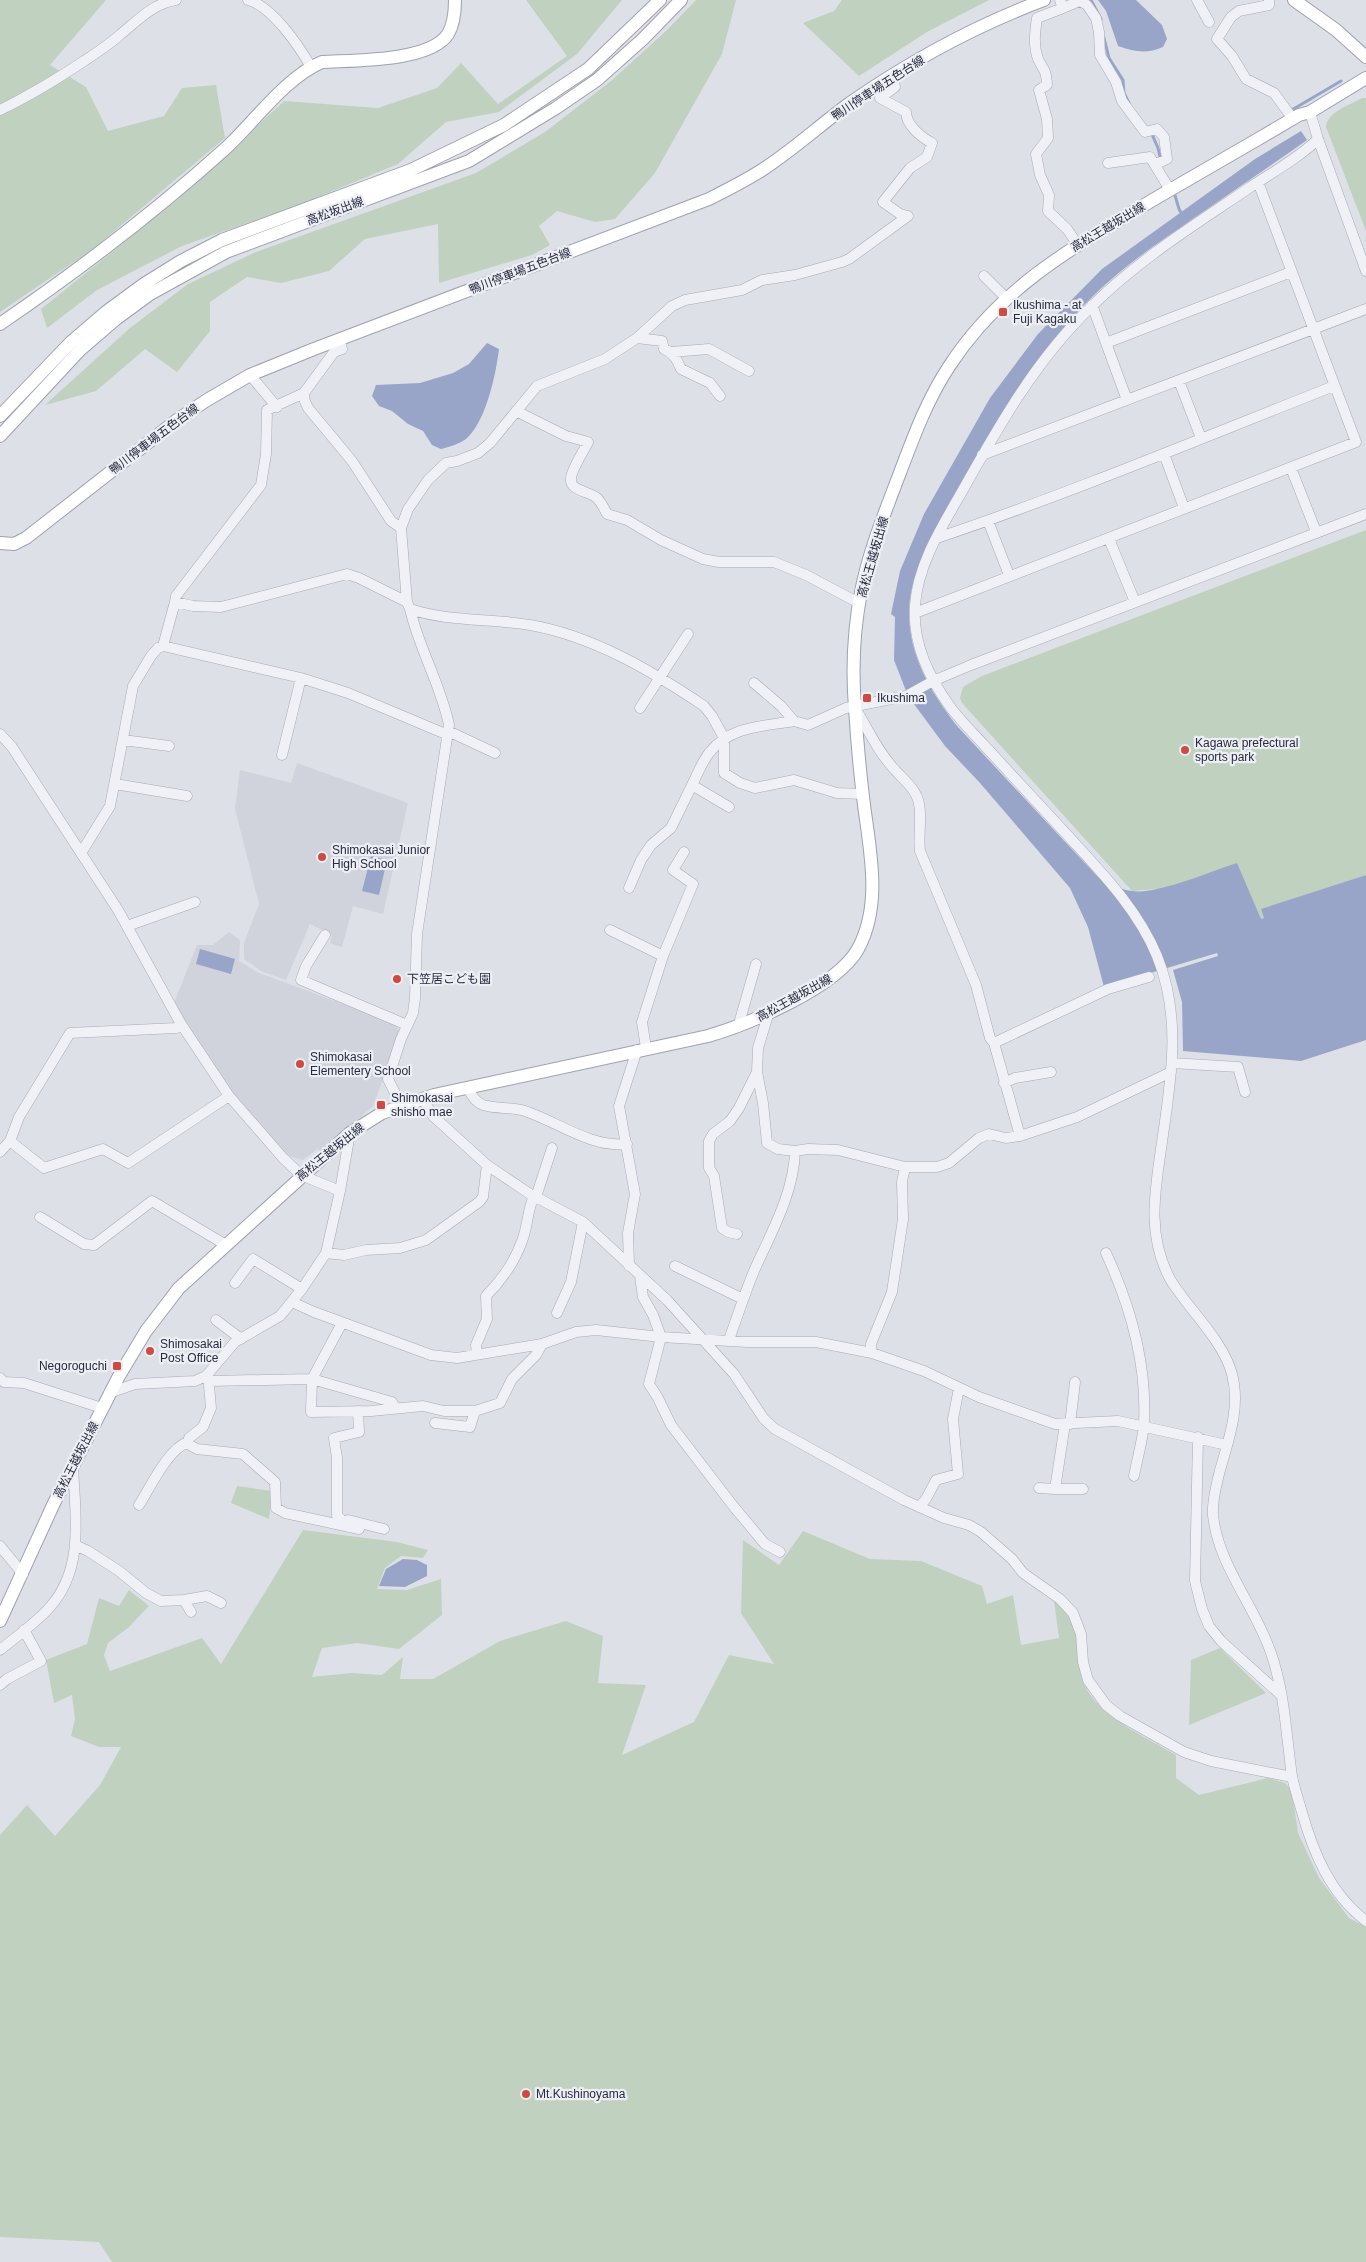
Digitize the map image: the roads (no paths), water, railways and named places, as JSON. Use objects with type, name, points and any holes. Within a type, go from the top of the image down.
[{"type":"main road","points":[[0,324],[75,272],[132,228],[225,148],[273,101],[312,67],[322,62],[403,55],[428,48],[448,35],[455,13],[455,0]]},
{"type":"main road","name":"高松坂出線","points":[[0,416],[71,342],[106,312],[151,279],[222,240],[411,170],[504,125],[588,69],[660,0]]},
{"type":"main road","name":"高松坂出線","points":[[0,436],[80,350],[116,319],[150,294],[234,249],[418,182],[469,161],[549,113],[597,80],[681,0]]},
{"type":"main road","name":"鴨川停車場五色台線","points":[[0,543],[14,544],[26,538],[177,420],[250,375],[339,339],[709,199],[762,169],[850,103],[892,77],[984,26],[1044,0]]},
{"type":"main road","points":[[1294,0],[1336,30],[1366,57]]},
{"type":"main road","name":"高松王越坂出線","points":[[0,1621],[109,1393],[146,1331],[179,1288],[350,1133],[382,1113],[403,1104],[642,1049],[708,1036],[738,1027],[836,975],[851,961],[860,946],[867,928],[871,905],[872,876],[854,706],[855,645],[859,603],[878,531],[921,417],[951,363],[978,328],[1015,289],[1056,258],[1175,187],[1293,119],[1310,112],[1366,78]]},
{"type":"street","points":[[0,110],[27,97],[83,62],[121,34],[137,18],[157,7],[176,0]]},
{"type":"street","points":[[248,0],[257,2],[266,9],[301,50],[312,67]]},
{"type":"street","points":[[1197,0],[1209,22]]},
{"type":"street","points":[[1269,0],[1269,5],[1239,10],[1231,17],[1217,39],[1232,56],[1246,79],[1274,93],[1293,119]]},
{"type":"street","points":[[1078,245],[1067,229],[1048,211],[1049,195],[1040,175],[1036,154],[1048,138],[1047,119],[1039,90],[1047,85],[1046,70],[1038,59],[1034,41],[1036,18],[1062,4],[1080,1],[1096,18],[1100,55],[1116,82],[1122,101],[1145,132],[1157,129],[1164,137],[1167,159],[1156,164]]},
{"type":"street","points":[[403,1104],[388,1078],[416,998],[418,926],[449,725],[446,708],[420,644],[408,605],[401,528],[408,509],[428,480],[446,463],[478,453],[490,443],[537,386],[605,359],[637,338],[672,306],[685,300],[742,290],[762,280],[795,275],[842,262],[849,259],[908,216],[900,214],[883,202],[910,168],[927,157],[932,144],[912,128],[906,119],[906,112],[880,98],[894,87],[892,77]]},
{"type":"street","points":[[1310,112],[1366,271]]},
{"type":"street","points":[[1318,139],[1180,235],[1092,305],[1037,370],[982,455],[922,567],[914,613],[917,639],[931,682],[952,710],[1097,868],[1140,921],[1157,956],[1170,1000],[1172,1064],[1153,1202],[1155,1241],[1164,1268],[1170,1279],[1217,1345],[1231,1371],[1234,1383],[1234,1415],[1215,1491],[1212,1512],[1215,1529],[1228,1564],[1262,1630],[1278,1676],[1292,1777],[1307,1829],[1322,1870],[1351,1909],[1366,1921]]},
{"type":"street","points":[[1108,162],[1150,158],[1175,187]]},
{"type":"street","points":[[914,613],[1008,575],[1109,539],[1356,442],[1290,272],[1258,182]]},
{"type":"street","points":[[1106,343],[1290,272]]},
{"type":"street","points":[[984,276],[1006,298]]},
{"type":"street","points":[[1092,305],[1127,400]]},
{"type":"street","points":[[982,455],[1366,309]]},
{"type":"street","points":[[637,338],[662,341],[664,349],[671,352],[709,349],[749,371]]},
{"type":"street","points":[[163,646],[176,596],[261,486],[266,454],[267,410],[304,393],[334,352],[342,349],[339,339]]},
{"type":"street","points":[[671,352],[681,369],[710,383],[720,396]]},
{"type":"street","points":[[250,375],[277,407]]},
{"type":"street","points":[[1179,381],[1201,438]]},
{"type":"street","points":[[936,538],[988,521],[1164,454],[1334,386]]},
{"type":"street","points":[[304,393],[304,399],[308,408],[352,461],[391,520],[401,528]]},
{"type":"street","points":[[516,410],[566,436],[588,442],[571,478],[572,485],[578,490],[587,491],[597,498],[607,514],[627,520],[661,540],[703,559],[719,562],[774,562],[806,575],[859,603]]},
{"type":"street","points":[[1164,454],[1184,508]]},
{"type":"street","points":[[1291,468],[1315,528],[1315,533]]},
{"type":"street","points":[[629,888],[641,860],[651,845],[671,828],[708,754],[724,738],[751,728],[794,721],[808,725],[846,708],[906,696],[931,682],[1366,514]]},
{"type":"street","points":[[988,521],[1008,575]]},
{"type":"street","points":[[1109,539],[1136,602]]},
{"type":"street","points":[[175,602],[193,606],[222,607],[348,574],[426,614],[448,618],[532,625],[571,636],[605,649],[660,678],[704,706],[724,738],[724,773],[746,786],[755,788],[794,780],[836,793],[863,794]]},
{"type":"street","points":[[640,708],[688,634]]},
{"type":"street","points":[[81,853],[110,806],[133,686],[151,656],[158,648],[163,646],[301,678],[356,697],[495,753]]},
{"type":"street","points":[[282,755],[301,678]]},
{"type":"street","points":[[754,682],[781,706],[794,721]]},
{"type":"street","points":[[854,706],[882,755],[909,785],[920,805],[918,833],[920,851],[976,985],[1020,1136]]},
{"type":"street","points":[[0,734],[12,747],[81,853],[127,926],[181,1024],[229,1096],[283,1158],[302,1175],[340,1191]]},
{"type":"street","points":[[123,740],[169,746]]},
{"type":"street","points":[[115,784],[187,796]]},
{"type":"street","points":[[692,785],[729,807]]},
{"type":"street","points":[[629,1266],[628,1233],[635,1194],[619,1106],[642,1049],[642,1022],[663,956],[693,884],[673,870],[684,852]]},
{"type":"street","points":[[127,926],[195,902]]},
{"type":"street","points":[[610,930],[663,956]]},
{"type":"street","points":[[326,935],[306,966],[301,980],[407,1025]]},
{"type":"street","points":[[738,1027],[756,964]]},
{"type":"street","points":[[994,1043],[1108,989],[1148,976]]},
{"type":"street","points":[[769,1012],[758,1048],[757,1072],[763,1102],[767,1142],[778,1149],[795,1151],[808,1149],[838,1150],[905,1167],[932,1168],[949,1163],[979,1138],[989,1134],[1006,1138],[1020,1136],[1077,1117],[1172,1064],[1238,1067],[1244,1092]]},
{"type":"street","points":[[0,1152],[10,1141],[19,1117],[70,1033],[176,1028],[181,1024]]},
{"type":"street","points":[[738,1234],[728,1232],[722,1228],[714,1176],[709,1168],[709,1141],[713,1134],[730,1121],[740,1108],[757,1072]]},
{"type":"street","points":[[1004,1083],[1015,1078],[1051,1072]]},
{"type":"street","points":[[468,1088],[473,1098],[482,1104],[525,1111],[559,1127],[612,1145],[627,1144]]},
{"type":"street","points":[[10,1141],[44,1168],[103,1148],[128,1164],[229,1096]]},
{"type":"street","points":[[423,1099],[433,1116],[487,1164],[535,1197],[583,1222],[666,1300],[734,1374],[764,1419],[775,1429],[919,1507],[944,1518],[969,1525],[981,1532],[1012,1559],[1023,1573],[1060,1599],[1073,1613],[1081,1634],[1083,1662],[1088,1680],[1106,1705],[1120,1716],[1184,1752],[1211,1761],[1292,1777]]},
{"type":"street","points":[[139,1505],[179,1445],[188,1442],[189,1438],[204,1427],[210,1408],[209,1377],[227,1350],[241,1339],[270,1324],[292,1302],[326,1253],[340,1191],[350,1133]]},
{"type":"street","points":[[477,1354],[476,1345],[487,1320],[486,1296],[509,1269],[522,1240],[529,1206],[535,1197],[552,1148]]},
{"type":"street","points":[[729,1340],[743,1299],[779,1216],[795,1164],[795,1151]]},
{"type":"street","points":[[326,1253],[344,1255],[366,1250],[400,1248],[426,1240],[479,1202],[482,1197],[487,1164]]},
{"type":"street","points":[[872,1353],[871,1344],[892,1292],[903,1219],[902,1182],[905,1167]]},
{"type":"street","points":[[40,1217],[84,1244],[94,1245],[152,1201],[226,1244]]},
{"type":"street","points":[[558,1313],[571,1282],[583,1222]]},
{"type":"street","points":[[1106,1253],[1124,1296],[1143,1377],[1144,1426],[1134,1476]]},
{"type":"street","points":[[234,1284],[253,1259],[302,1289]]},
{"type":"street","points":[[675,1266],[743,1299]]},
{"type":"street","points":[[640,1276],[643,1297],[653,1315],[661,1337],[649,1384],[651,1390],[658,1398],[671,1425],[734,1507],[765,1544],[780,1552]]},
{"type":"street","points":[[292,1302],[342,1323],[431,1355],[457,1358],[542,1344],[576,1332],[596,1330],[661,1337],[747,1342],[816,1342],[872,1353],[924,1372],[979,1397],[1055,1424],[1118,1421],[1198,1437],[1227,1445]]},
{"type":"street","points":[[216,1320],[241,1339]]},
{"type":"street","points":[[342,1323],[312,1379],[310,1412],[358,1411],[422,1406],[444,1410],[475,1411],[500,1403],[512,1379],[536,1355],[542,1344]]},
{"type":"street","points":[[109,1393],[135,1384],[195,1381],[209,1377],[312,1379],[384,1399],[392,1402],[394,1408]]},
{"type":"street","points":[[1,1382],[24,1383],[102,1408]]},
{"type":"street","points":[[1055,1489],[1075,1382]]},
{"type":"street","points":[[919,1507],[926,1499],[936,1480],[958,1474],[953,1419],[959,1388]]},
{"type":"street","points":[[358,1411],[359,1432],[334,1438],[337,1516],[340,1522],[359,1529]]},
{"type":"street","points":[[435,1423],[470,1427],[475,1411]]},
{"type":"street","points":[[1198,1437],[1195,1581],[1202,1609],[1209,1626],[1221,1641],[1281,1695]]},
{"type":"street","points":[[188,1442],[188,1444],[197,1449],[243,1454],[275,1482],[276,1508],[284,1513],[384,1529]]},
{"type":"street","points":[[0,1650],[50,1607],[63,1590],[70,1575],[75,1545],[73,1465]]},
{"type":"street","points":[[1039,1488],[1083,1489]]},
{"type":"street","points":[[75,1545],[119,1571],[146,1593],[161,1601],[207,1596],[221,1603]]},
{"type":"street","points":[[0,1546],[22,1574]]},
{"type":"street","points":[[184,1600],[191,1612]]},
{"type":"street","points":[[0,1685],[7,1678],[41,1661],[24,1630]]},
{"type":"water","points":[[1098,0],[1136,0],[1162,25],[1167,39],[1163,47],[1152,51],[1141,51],[1118,46],[1106,11]]},
{"type":"water","points":[[1301,131],[1307,140],[1128,266],[1091,298],[1052,342],[1001,415],[933,535],[919,564],[914,580],[909,612],[910,628],[917,658],[930,686],[947,713],[1096,875],[1109,883],[1132,891],[1155,889],[1237,863],[1261,919],[1264,918],[1261,909],[1366,875],[1366,1040],[1301,1061],[1183,1051],[1182,1002],[1173,970],[1218,956],[1217,953],[1104,987],[1088,927],[1070,888],[980,783],[945,746],[908,696],[894,660],[895,617],[891,614],[900,571],[924,514],[990,398],[1038,334],[1102,269],[1255,159]]},
{"type":"water","points":[[487,343],[499,349],[493,384],[479,421],[466,439],[460,442],[441,449],[432,445],[423,431],[408,424],[392,411],[379,406],[372,396],[376,385],[420,383],[453,373],[469,364]]},
{"type":"water","points":[[371,856],[387,860],[379,895],[362,891]]},
{"type":"water","points":[[200,949],[235,959],[231,974],[196,964]]},
{"type":"water","points":[[403,1559],[417,1560],[427,1565],[427,1576],[405,1587],[379,1586],[386,1569]]},
{"type":"waterway","points":[[1091,0],[1101,19]]},
{"type":"waterway","points":[[1104,38],[1109,58],[1123,80],[1124,93],[1129,103]]},
{"type":"waterway","points":[[1290,111],[1341,81]]},
{"type":"waterway","points":[[1151,132],[1161,161]]},
{"type":"waterway","points":[[1174,192],[1183,216]]},
{"type":"place","name":"Ikushima - at Fuji Kagaku","points":[[1003,312]]},
{"type":"place","name":"Ikushima","points":[[867,698]]},
{"type":"place","name":"Kagawa prefectural sports park","points":[[1185,750]]},
{"type":"place","name":"Shimokasai Junior High School","points":[[322,857]]},
{"type":"place","name":"下笠居こども園","points":[[397,979]]},
{"type":"place","name":"Shimokasai Elementery School","points":[[300,1064]]},
{"type":"place","name":"Shimokasai shisho mae","points":[[381,1105]]},
{"type":"place","name":"Shimosakai Post Office","points":[[150,1351]]},
{"type":"place","name":"Negoroguchi","points":[[117,1366]]},
{"type":"place","name":"Mt.Kushinoyama","points":[[526,2094]]}]
